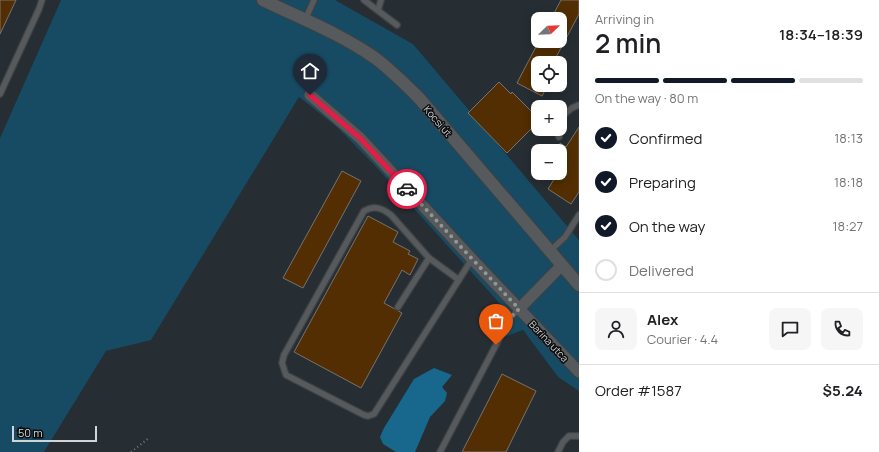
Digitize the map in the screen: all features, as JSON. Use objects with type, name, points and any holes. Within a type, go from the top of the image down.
[{"type":"main road","name":"Kocsi út","points":[[263,0],[361,49],[380,62],[405,84],[419,98],[579,285]]},
{"type":"street","name":"Barina utca","points":[[310,95],[360,138],[472,260],[579,372]]},
{"type":"street","points":[[519,309],[562,265]]},
{"type":"lane","points":[[0,94],[40,9],[42,0]]},
{"type":"lane","points":[[305,20],[314,0]]},
{"type":"lane","points":[[364,0],[397,25]]},
{"type":"lane","points":[[378,10],[381,0]]},
{"type":"lane","points":[[567,112],[572,108],[579,106]]},
{"type":"lane","points":[[458,280],[429,258],[391,215],[383,209],[377,207],[369,208],[364,211],[284,355],[282,363],[286,375],[364,415],[368,416],[374,414],[472,260]]},
{"type":"lane","points":[[550,252],[565,237],[579,215]]},
{"type":"lane","points":[[398,307],[429,258]]},
{"type":"lane","points":[[440,452],[510,318],[519,309]]},
{"type":"lane","points":[[558,452],[563,442],[569,436],[579,436]]},
{"type":"path","points":[[132,452],[149,438]]},
{"type":"shaded area","points":[[0,0],[61,0],[0,138]]},
{"type":"shaded area","points":[[61,0],[335,0],[413,44],[579,240],[579,391],[558,377],[523,330],[505,337],[488,327],[502,306],[377,168],[338,128],[299,97],[151,340],[106,351],[44,452],[0,452],[0,138]]},
{"type":"shaded area","points":[[335,0],[579,0],[579,240],[413,44]]},
{"type":"shaded area","points":[[299,97],[338,128],[377,168],[502,306],[488,328],[505,337],[523,330],[558,377],[579,391],[579,452],[44,452],[106,351],[151,339]]},
{"type":"shaded area","points":[[434,368],[452,375],[442,387],[447,393],[445,401],[430,417],[415,452],[396,452],[383,444],[380,437],[384,428],[414,379]]},
{"type":"building","points":[[0,0],[16,0],[0,34]]},
{"type":"building","points":[[561,0],[579,0],[579,14],[567,37],[567,12],[555,12]]},
{"type":"building","points":[[535,48],[561,48],[557,56],[531,56]]},
{"type":"building","points":[[531,56],[531,90],[517,83]]},
{"type":"building","points":[[499,82],[511,94],[512,92],[531,111],[531,129],[507,153],[468,113]]},
{"type":"building","points":[[534,92],[544,92],[542,96]]},
{"type":"building","points":[[579,127],[579,192],[571,204],[548,189],[554,180],[567,180],[567,145]]},
{"type":"building","points":[[342,171],[361,181],[303,288],[283,278]]},
{"type":"building","points":[[368,216],[398,232],[393,242],[410,251],[408,254],[418,259],[410,275],[402,270],[384,303],[402,313],[361,388],[294,352]]},
{"type":"building","points":[[502,374],[536,391],[506,452],[462,452]]},
{"type":"way so far","points":[[407,189],[519,309],[510,318],[496,345]]},
{"type":"route","points":[[310,95],[360,138],[407,189]]}]
